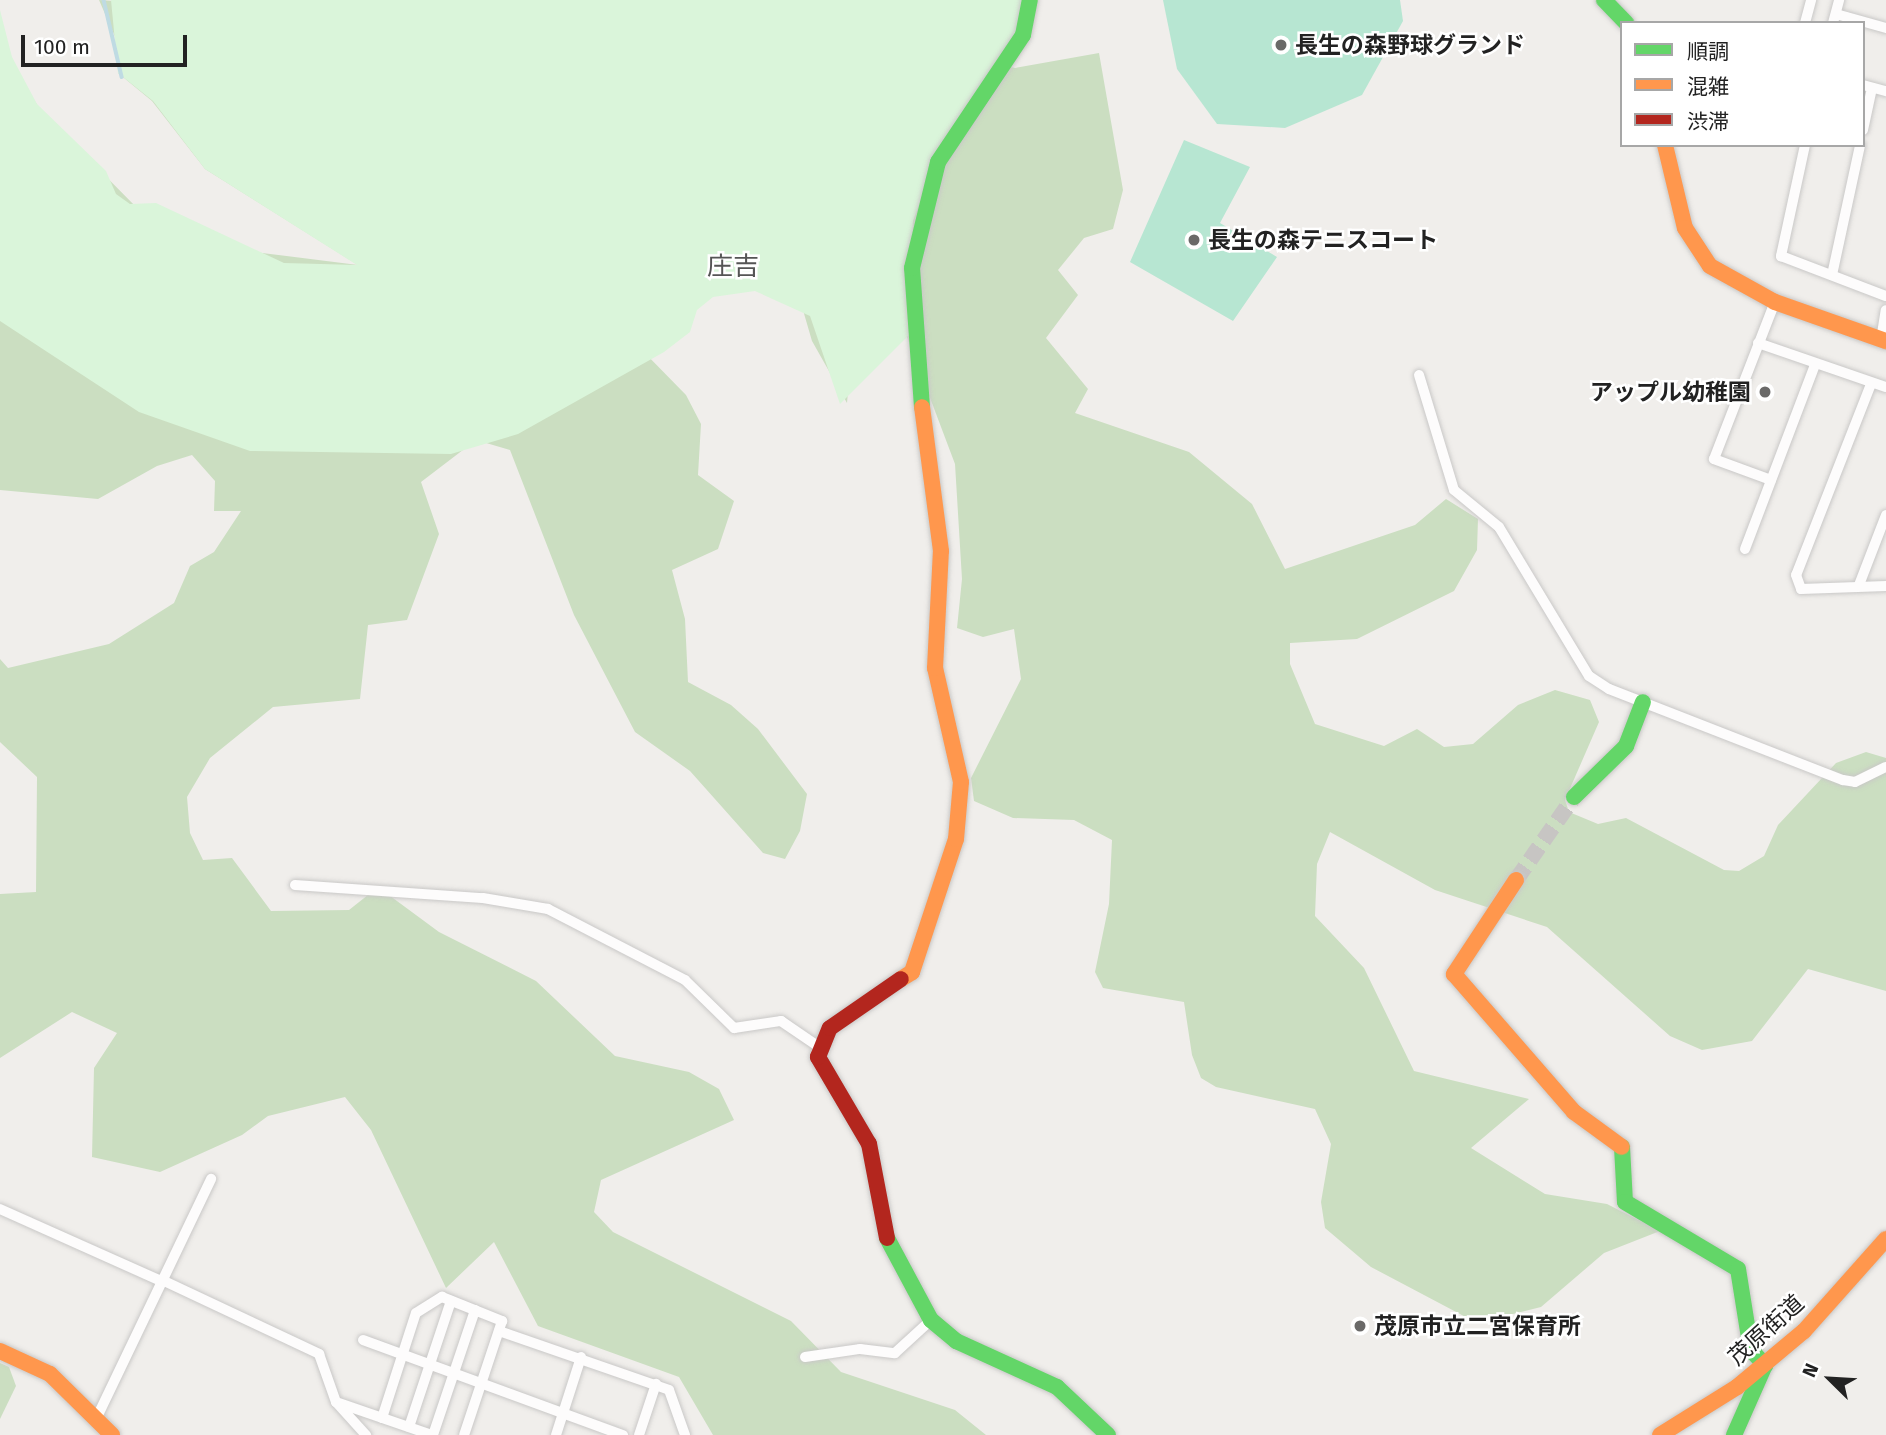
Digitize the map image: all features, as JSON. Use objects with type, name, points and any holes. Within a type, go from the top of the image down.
[{"type":"street","points":[[1030,0],[1023,35],[938,163],[912,268],[914,341],[942,551],[935,668],[961,782],[956,839],[912,972],[845,1015],[819,1047],[822,1070],[869,1144],[884,1232],[931,1320],[956,1341],[1057,1387],[1108,1435]]},
{"type":"street","points":[[1604,0],[1624,21]]},
{"type":"street","points":[[1806,21],[1811,0]]},
{"type":"street","points":[[1835,18],[1839,0]]},
{"type":"street","points":[[1865,24],[1886,28]]},
{"type":"street","points":[[1865,113],[1868,87],[1886,92]]},
{"type":"street","points":[[1665,147],[1677,205],[1698,250],[1725,278],[1775,302],[1883,340],[1886,310]]},
{"type":"street","points":[[1805,147],[1781,256],[1886,296]]},
{"type":"street","points":[[1832,275],[1860,147]]},
{"type":"street","points":[[1771,480],[1714,458],[1775,302]]},
{"type":"street","points":[[1758,344],[1814,367],[1886,387]]},
{"type":"street","points":[[1745,549],[1814,367]]},
{"type":"street","points":[[1419,375],[1454,490],[1499,527],[1589,676],[1643,702],[1843,780],[1855,782],[1886,767]]},
{"type":"street","points":[[1871,384],[1796,575],[1801,589],[1886,586]]},
{"type":"street","points":[[1859,585],[1886,515]]},
{"type":"street","points":[[1574,797],[1626,747],[1643,702]]},
{"type":"street","points":[[1516,880],[1454,974],[1574,1112],[1623,1148],[1625,1202],[1738,1269],[1751,1350],[1765,1365],[1734,1435]]},
{"type":"street","points":[[295,885],[483,898],[548,909],[685,980],[734,1028],[780,1021],[819,1047]]},
{"type":"street","points":[[99,1415],[211,1179]]},
{"type":"street","points":[[0,1209],[319,1354],[336,1402],[366,1435]]},
{"type":"street","name":"茂原街道","points":[[1660,1435],[1765,1365],[1886,1239]]},
{"type":"street","points":[[382,1418],[416,1313],[442,1297],[502,1321],[464,1435]]},
{"type":"street","points":[[409,1427],[450,1301]]},
{"type":"street","points":[[336,1402],[433,1435],[475,1310]]},
{"type":"street","points":[[805,1357],[860,1349],[895,1353],[931,1320]]},
{"type":"street","points":[[499,1331],[656,1384],[680,1408],[685,1435]]},
{"type":"street","points":[[363,1340],[564,1410],[623,1435]]},
{"type":"street","points":[[0,1351],[50,1374],[99,1415],[112,1435]]},
{"type":"street","points":[[556,1435],[581,1357]]},
{"type":"street","points":[[639,1435],[656,1384]]},
{"type":"green space","points":[[99,0],[979,59],[1015,68],[1099,53],[1123,190],[1113,229],[1084,238],[1058,270],[1078,295],[1046,338],[1088,389],[1075,413],[1189,452],[1252,504],[1285,569],[1415,525],[1446,499],[1478,519],[1477,550],[1454,591],[1357,639],[1290,643],[1290,664],[1315,724],[1384,746],[1417,729],[1444,747],[1473,744],[1518,705],[1555,690],[1590,700],[1599,722],[1565,800],[1569,812],[1598,824],[1626,818],[1724,870],[1739,871],[1764,856],[1778,825],[1836,763],[1866,752],[1886,758],[1886,991],[1808,969],[1752,1041],[1702,1050],[1670,1036],[1547,927],[1435,890],[1330,832],[1317,864],[1315,916],[1364,968],[1414,1071],[1529,1099],[1471,1148],[1545,1194],[1607,1204],[1660,1231],[1604,1253],[1541,1307],[1477,1323],[1371,1267],[1325,1228],[1321,1202],[1331,1144],[1315,1109],[1216,1087],[1201,1078],[1192,1055],[1184,1002],[1103,988],[1095,972],[1109,904],[1112,840],[1074,820],[1013,818],[974,801],[971,778],[1021,679],[1014,629],[983,637],[957,628],[962,579],[955,464],[901,321],[854,323],[847,403],[812,341],[782,238],[639,347],[686,395],[701,424],[698,475],[734,501],[718,549],[672,570],[685,619],[688,682],[731,705],[758,729],[807,794],[800,831],[785,859],[763,853],[690,771],[635,732],[574,615],[510,450],[476,440],[421,482],[439,534],[407,620],[368,625],[360,699],[273,707],[210,758],[187,797],[190,833],[203,860],[232,858],[271,911],[349,910],[378,887],[439,932],[536,981],[615,1056],[689,1072],[719,1089],[734,1120],[601,1180],[594,1212],[613,1232],[791,1321],[841,1372],[955,1410],[986,1435],[713,1435],[679,1377],[538,1326],[494,1242],[446,1288],[371,1130],[345,1097],[268,1116],[242,1135],[160,1172],[92,1157],[94,1068],[117,1033],[72,1012],[0,1058],[0,894],[36,892],[37,777],[0,742],[0,659],[8,668],[109,644],[174,603],[190,566],[214,552],[241,511],[214,511],[215,481],[192,455],[157,466],[98,499],[0,490],[0,16],[10,64],[42,112],[146,217],[215,247],[358,265],[205,169],[152,101],[118,73],[120,48]]},
{"type":"green space","points":[[111,0],[1026,0],[1015,34],[934,165],[913,221],[909,335],[840,404],[810,316],[755,291],[713,297],[697,310],[690,332],[664,352],[518,434],[451,454],[250,451],[139,412],[0,321],[0,10],[12,57],[37,104],[106,171],[116,194],[130,204],[156,203],[284,263],[357,265],[205,169],[153,101],[118,73]]},
{"type":"green space","name":"長生の森野球グランド","points":[[1163,0],[1400,0],[1403,21],[1362,95],[1285,128],[1217,124],[1177,69]]},
{"type":"green space","name":"長生の森テニスコート","points":[[1184,140],[1250,167],[1220,223],[1277,257],[1233,321],[1130,262]]},
{"type":"green space","points":[[0,1363],[9,1367],[16,1386],[0,1419]]},
{"type":"waterway","points":[[104,0],[122,77]]},
{"type":"tunnel","points":[[1516,880],[1574,797]]},
{"type":"traffic: fast","points":[[922,407],[912,268],[938,162],[1023,35],[1030,0]]},
{"type":"traffic: fast","points":[[1604,0],[1624,21]]},
{"type":"traffic: fast","points":[[1574,797],[1626,746],[1643,702]]},
{"type":"traffic: fast","points":[[1622,1147],[1625,1202],[1738,1269],[1751,1350],[1765,1365],[1734,1435]]},
{"type":"traffic: fast","points":[[887,1238],[931,1320],[956,1341],[1057,1387],[1108,1435]]},
{"type":"traffic: slow","points":[[1665,147],[1685,228],[1710,266],[1775,302],[1886,341]]},
{"type":"traffic: slow","points":[[901,979],[912,972],[956,839],[961,782],[935,668],[941,551],[922,407]]},
{"type":"traffic: slow","points":[[1516,880],[1454,974],[1574,1112],[1622,1147]]},
{"type":"traffic: slow","points":[[1660,1435],[1737,1387],[1804,1331],[1886,1239]]},
{"type":"traffic: slow","points":[[0,1351],[50,1374],[112,1435]]},
{"type":"traffic: jam","points":[[887,1238],[869,1144],[818,1057],[830,1028],[901,979]]},
{"type":"place","name":"長生の森野球グランド","points":[[1281,45]]},
{"type":"place","name":"長生の森テニスコート","points":[[1194,240]]},
{"type":"place","name":"アップル幼稚園","points":[[1765,392]]},
{"type":"place","name":"茂原市立二宮保育所","points":[[1360,1326]]},
{"type":"district","name":"庄吉","points":[[733,267]]}]
